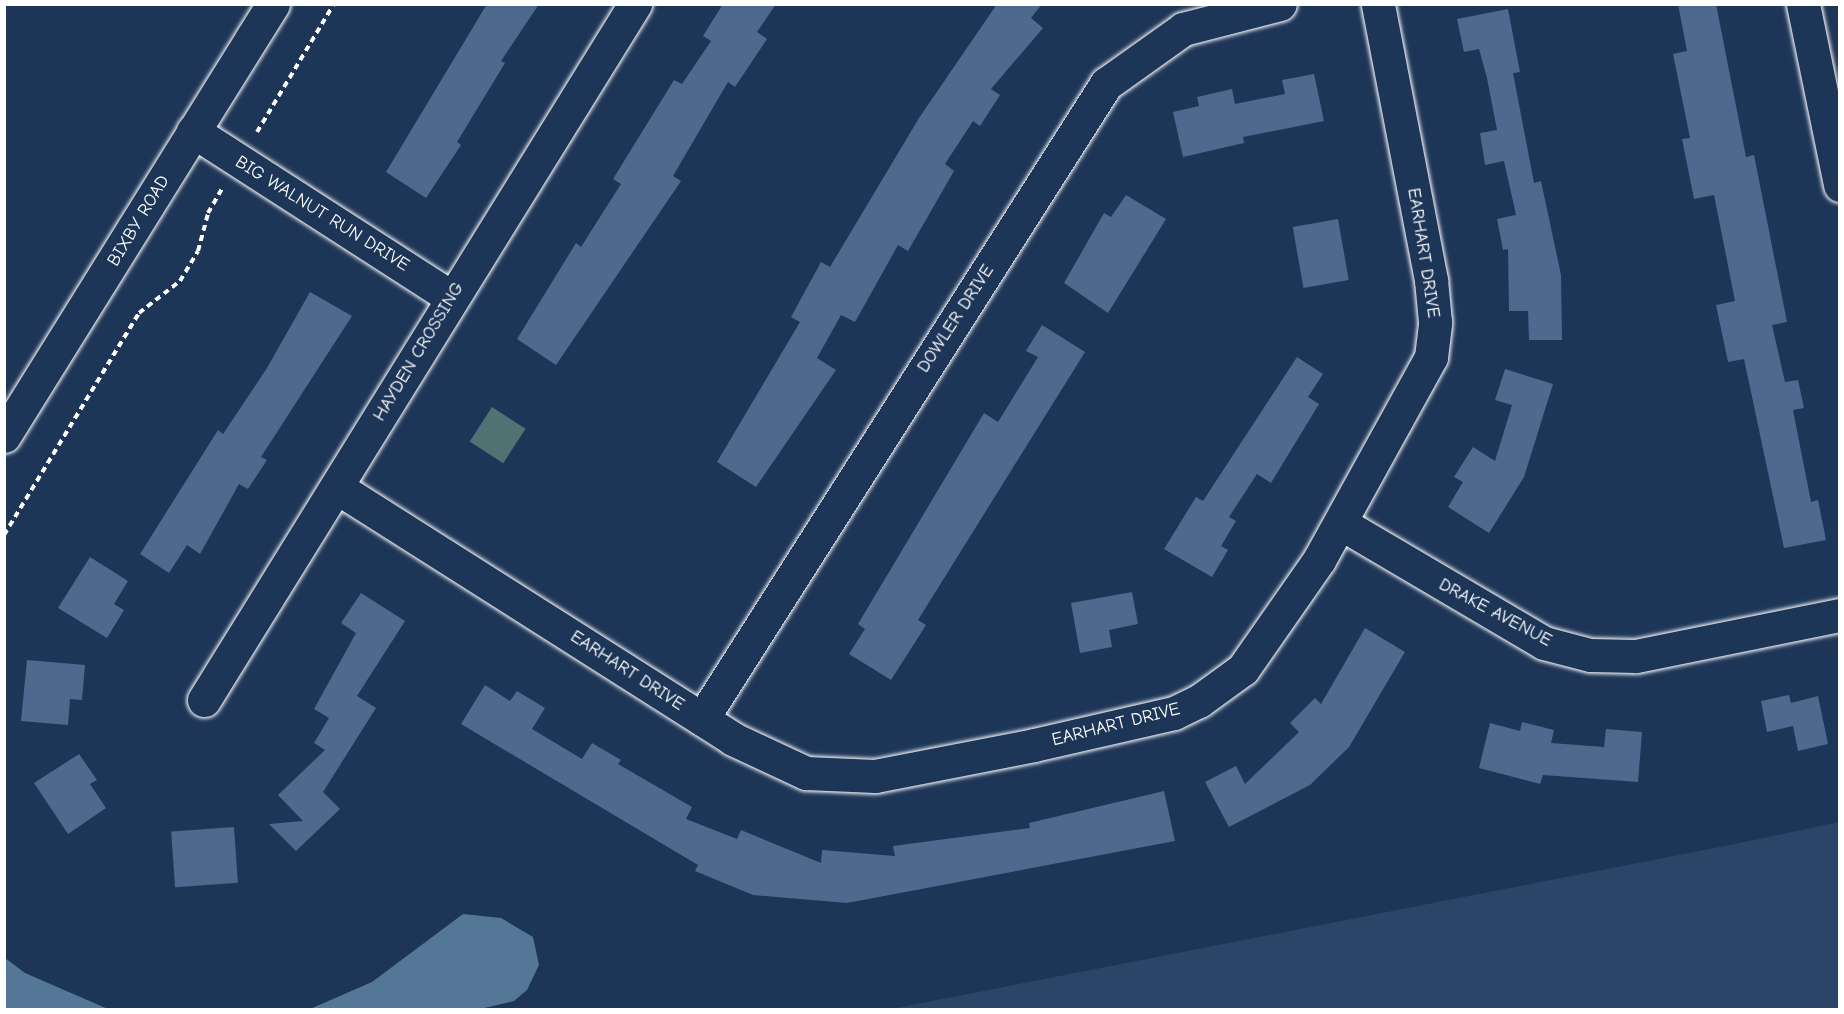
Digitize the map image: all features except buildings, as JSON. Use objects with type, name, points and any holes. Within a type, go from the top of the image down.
[{"type":"street","name":"BIXBY ROAD","points":[[4,436],[273,4]]},
{"type":"street","name":"HAYDEN CROSSING","points":[[204,700],[338,488],[451,297],[635,4]]},
{"type":"street","name":"DOWLER DRIVE","points":[[702,719],[1106,84],[1183,29],[1280,4]]},
{"type":"street","name":"EARHART DRIVE","points":[[338,488],[702,719],[806,773],[874,776],[1174,713],[1223,688],[1243,669],[1342,524],[1415,392],[1431,357],[1435,322],[1378,4]]},
{"type":"street","points":[[1803,4],[1839,185]]},
{"type":"street","name":"BIG WALNUT RUN DRIVE","points":[[193,131],[451,297]]},
{"type":"street","name":"DRAKE AVENUE","points":[[1342,524],[1544,643],[1590,655],[1636,656],[1839,615]]},
{"type":"path","points":[[4,535],[139,313],[180,280],[198,251],[208,213],[334,4]]},
{"type":"shaded area","points":[[1839,822],[1839,1009],[891,1009],[1735,844]]},
{"type":"shaded area","points":[[463,914],[501,918],[533,937],[539,965],[527,990],[514,1001],[480,1009],[310,1009],[372,982]]},
{"type":"shaded area","points":[[5,958],[25,973],[108,1009],[5,1009]]},
{"type":"green space","points":[[492,407],[526,429],[503,463],[470,441]]}]
